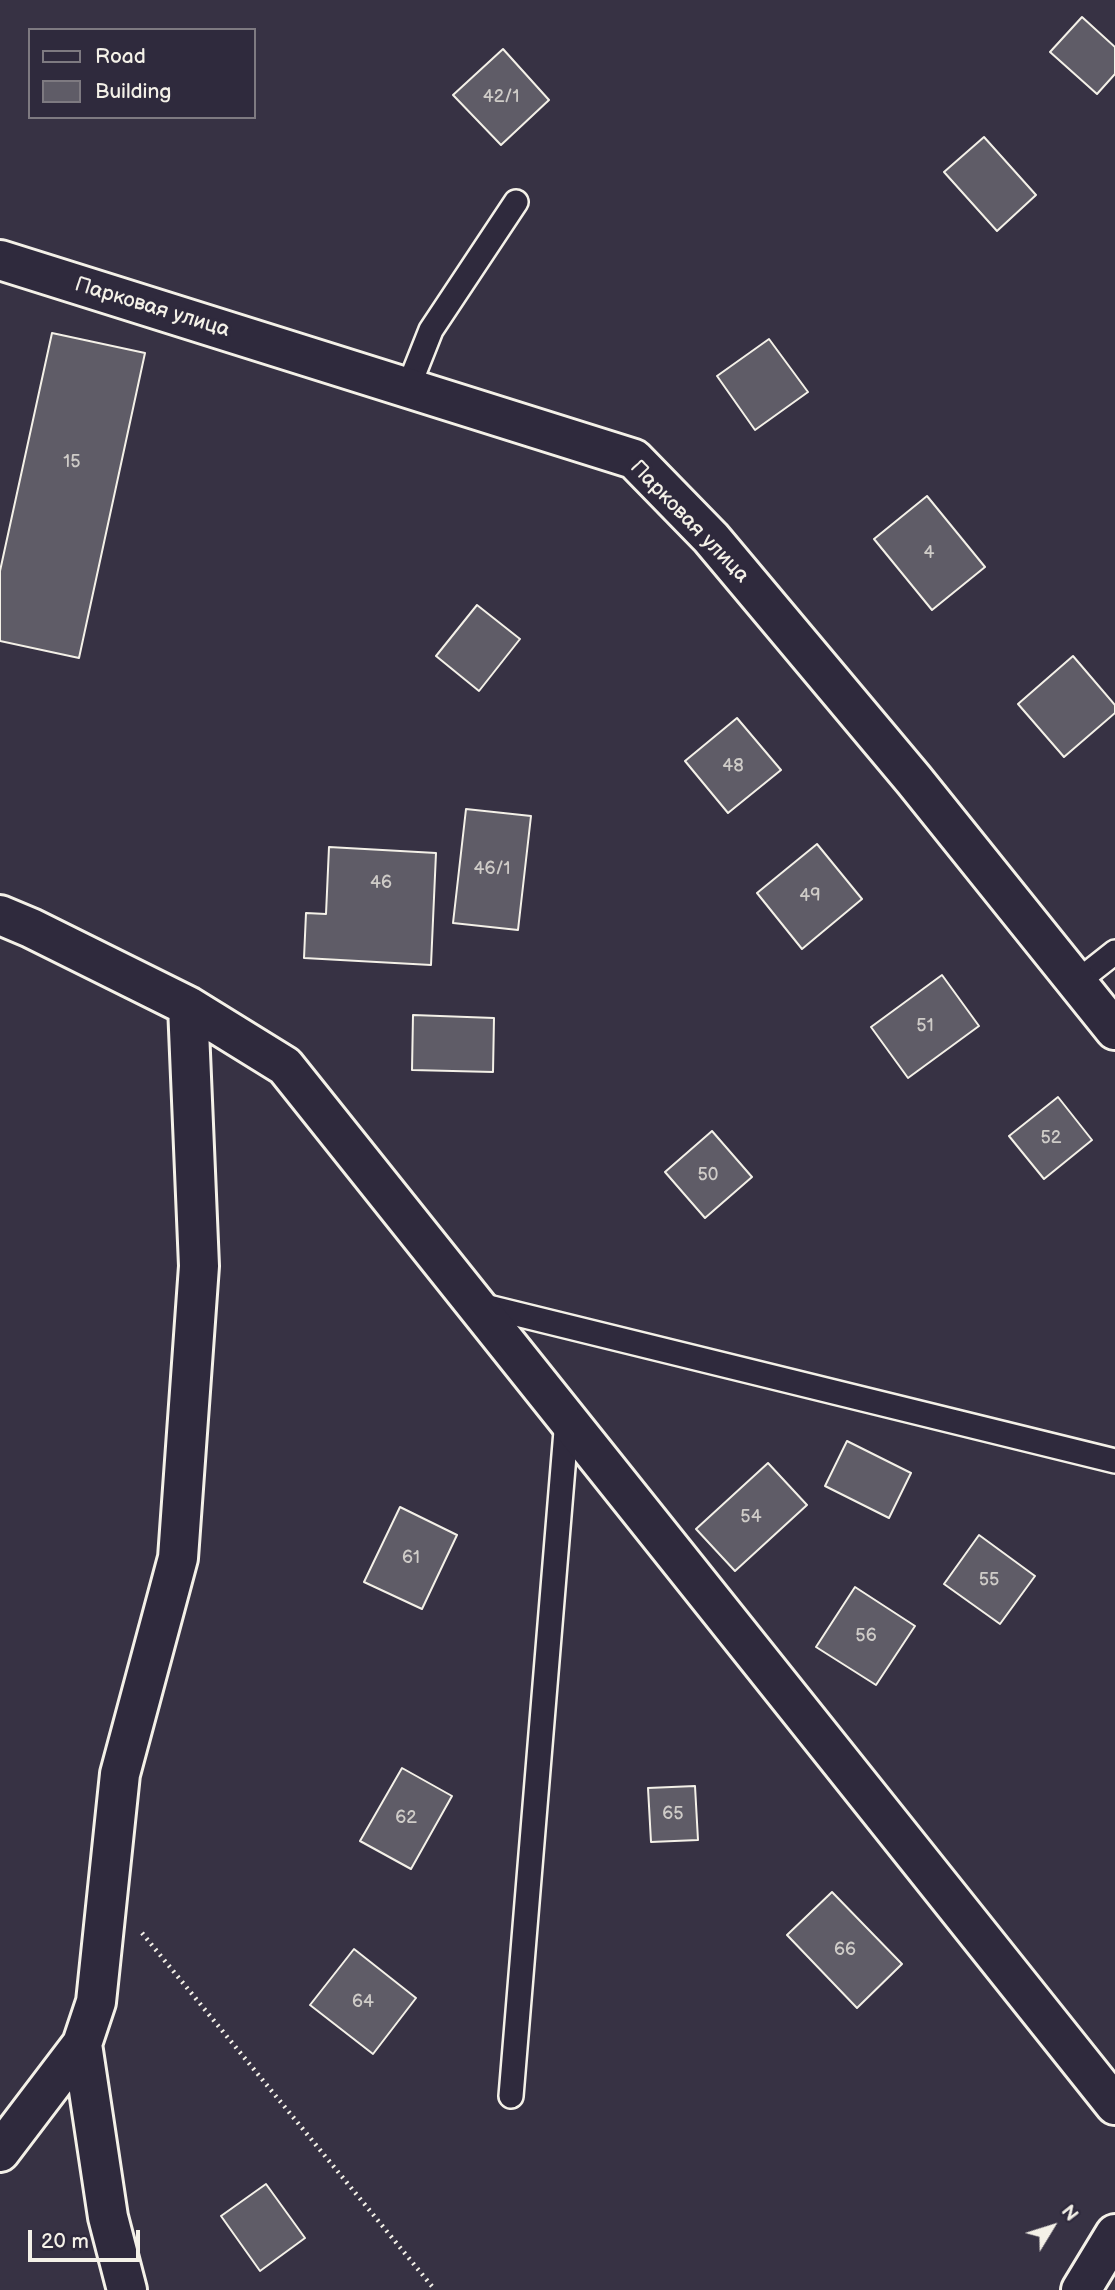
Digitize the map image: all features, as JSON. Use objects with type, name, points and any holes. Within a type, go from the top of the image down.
[{"type":"street","name":"Парковая улица","points":[[0,260],[634,458],[711,538],[914,780],[1115,1030]]},
{"type":"street","points":[[0,915],[188,1006],[285,1066],[1115,2105]]},
{"type":"street","points":[[0,2152],[82,2044],[96,2002],[120,1774],[178,1558],[199,1266],[188,1006]]},
{"type":"street","points":[[82,2044],[108,2217],[127,2290]]},
{"type":"street","points":[[1081,2290],[1115,2234]]},
{"type":"lane","points":[[408,388],[432,330],[516,202]]},
{"type":"lane","points":[[1077,982],[1115,952]]},
{"type":"lane","points":[[474,1303],[1115,1461]]},
{"type":"lane","points":[[511,2096],[567,1419]]},
{"type":"path","points":[[108,1892],[435,2290]]},
{"type":"building","points":[[1082,17],[1115,47],[1115,74],[1097,94],[1050,52]]},
{"type":"building","points":[[503,49],[549,100],[501,145],[453,95]]},
{"type":"building","points":[[984,137],[1036,195],[997,231],[944,172]]},
{"type":"building","points":[[52,333],[145,353],[79,658],[0,641],[0,571]]},
{"type":"building","points":[[769,339],[808,392],[755,430],[717,376]]},
{"type":"building","points":[[927,496],[985,567],[932,610],[874,539]]},
{"type":"building","points":[[477,605],[520,639],[479,691],[436,656]]},
{"type":"building","points":[[1073,656],[1115,705],[1115,713],[1064,757],[1018,704]]},
{"type":"building","points":[[737,718],[781,770],[728,813],[685,761]]},
{"type":"building","points":[[466,809],[531,816],[518,930],[453,923]]},
{"type":"building","points":[[817,844],[862,899],[802,949],[757,893]]},
{"type":"building","points":[[329,847],[436,853],[431,965],[304,958],[306,913],[326,914]]},
{"type":"building","points":[[942,975],[979,1026],[908,1078],[871,1027]]},
{"type":"building","points":[[413,1015],[494,1018],[493,1072],[412,1070]]},
{"type":"building","points":[[1058,1097],[1092,1140],[1044,1179],[1009,1136]]},
{"type":"building","points":[[712,1131],[752,1177],[705,1218],[665,1172]]},
{"type":"building","points":[[847,1441],[911,1473],[889,1518],[825,1486]]},
{"type":"building","points":[[768,1463],[807,1505],[735,1571],[696,1529]]},
{"type":"building","points":[[400,1507],[457,1535],[422,1609],[364,1582]]},
{"type":"building","points":[[979,1535],[1035,1576],[1000,1624],[944,1584]]},
{"type":"building","points":[[855,1587],[915,1626],[876,1685],[816,1647]]},
{"type":"building","points":[[402,1768],[452,1796],[411,1869],[360,1841]]},
{"type":"building","points":[[695,1786],[698,1840],[651,1842],[648,1788]]},
{"type":"building","points":[[832,1892],[902,1964],[857,2008],[787,1935]]},
{"type":"building","points":[[354,1949],[416,1998],[373,2054],[310,2005]]},
{"type":"building","points":[[266,2184],[305,2238],[260,2271],[221,2216]]}]
